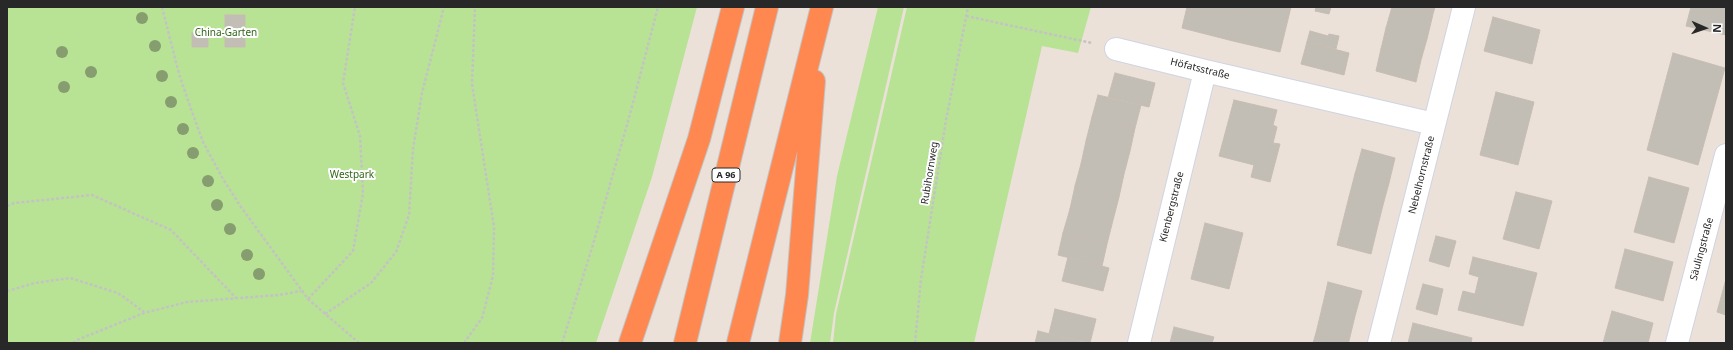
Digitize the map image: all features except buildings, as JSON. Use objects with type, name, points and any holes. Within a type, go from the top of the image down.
[{"type":"highway","points":[[630,343],[699,139],[734,7]]},
{"type":"highway","name":"A 96","points":[[685,343],[767,7]]},
{"type":"highway","points":[[738,343],[821,11]]},
{"type":"highway","points":[[790,343],[797,295],[821,11]]},
{"type":"street","name":"Nebelhornstraße","points":[[1379,343],[1464,7]]},
{"type":"street","name":"Höfatsstraße","points":[[1116,48],[1205,71],[1434,124]]},
{"type":"street","name":"Kienbergstraße","points":[[1139,343],[1205,71]]},
{"type":"street","name":"Säulingstraße","points":[[1677,343],[1726,155]]},
{"type":"path","points":[[308,299],[353,252],[363,193],[360,136],[342,83],[355,7]]},
{"type":"path","points":[[325,314],[371,284],[396,252],[409,215],[413,149],[422,93],[444,7]]},
{"type":"path","points":[[464,343],[482,318],[493,276],[494,227],[472,84],[475,7]]},
{"type":"path","points":[[562,343],[592,248],[630,114],[658,7]]},
{"type":"path","name":"Rubihornweg","points":[[915,343],[921,279],[946,120],[968,7]]},
{"type":"path","points":[[161,8],[180,74],[203,142],[223,179],[240,207],[301,291],[308,299],[359,343]]},
{"type":"path","points":[[966,16],[1116,48]]},
{"type":"path","points":[[7,206],[14,203],[92,195],[171,230],[236,298]]},
{"type":"path","points":[[7,291],[70,278],[118,293],[144,312]]},
{"type":"path","points":[[73,343],[144,312],[187,302],[280,295],[301,291]]},
{"type":"green space","name":"Westpark","points":[[7,7],[697,7],[652,177],[596,343],[7,343]]},
{"type":"green space","points":[[878,7],[904,7],[834,313],[830,343],[810,343],[837,176]]},
{"type":"green space","points":[[907,7],[1091,7],[1078,53],[1042,46],[974,343],[833,343],[836,314]]},
{"type":"park label","name":"China-Garten","points":[[226,33]]}]
